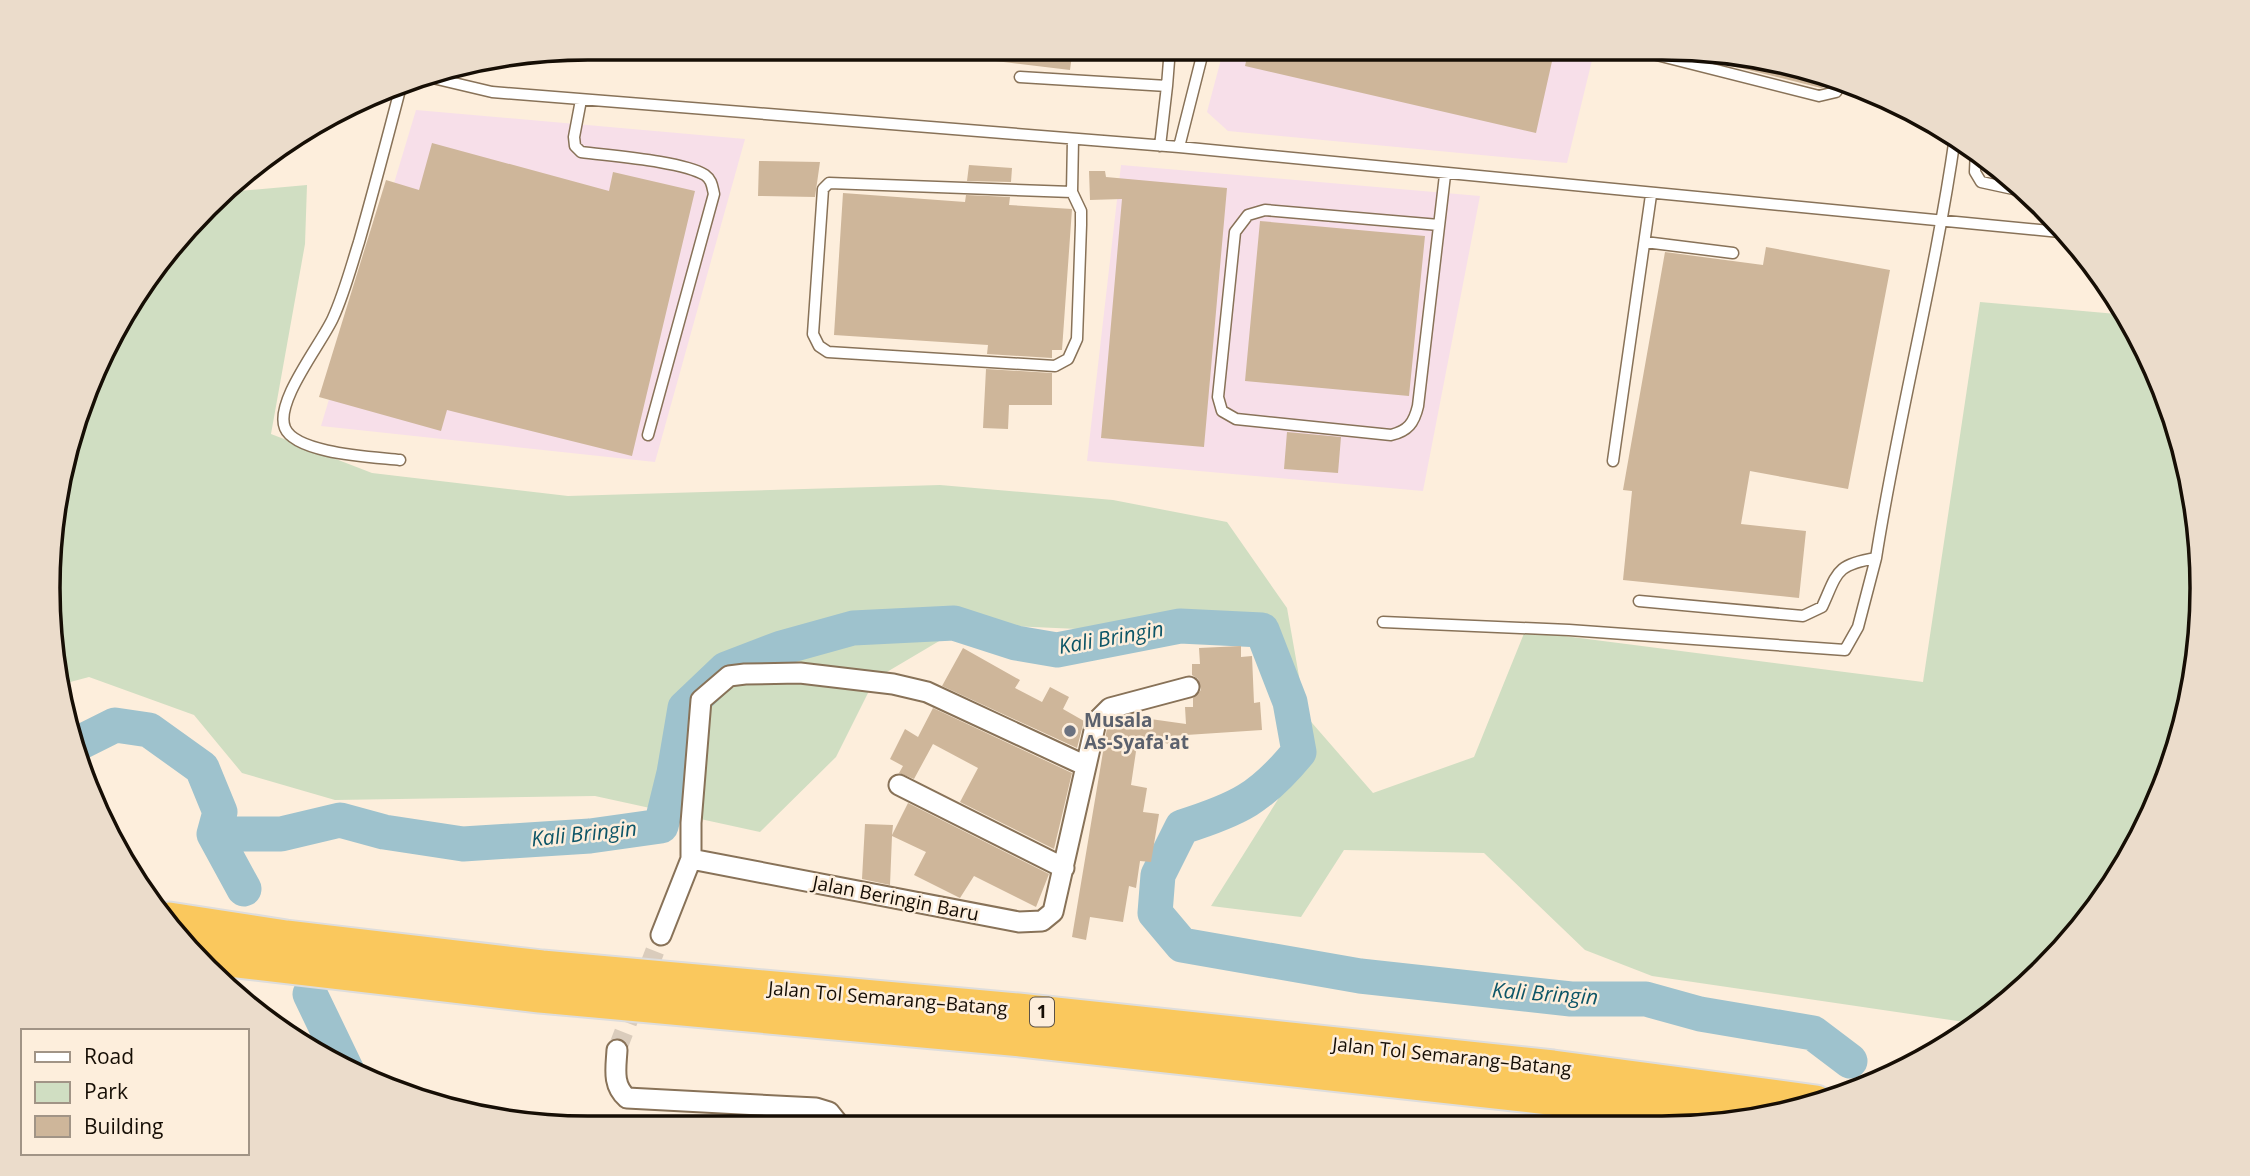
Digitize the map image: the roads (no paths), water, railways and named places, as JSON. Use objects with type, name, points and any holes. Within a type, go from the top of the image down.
[{"type":"highway","name":"Jalan Tol Semarang–Batang","points":[[181,921],[286,937],[542,967],[1018,1010],[1553,1066],[1796,1099]]},
{"type":"highway","name":"Jalan Tol Semarang–Batang","points":[[211,959],[540,996],[1021,1040],[1549,1098],[1681,1115]]},
{"type":"street","points":[[661,935],[691,859],[691,823],[701,700],[729,676],[837,676],[927,692],[1084,765]]},
{"type":"street","name":"Jalan Beringin Baru","points":[[691,859],[1019,922],[1042,921],[1053,912],[1080,799],[1084,765],[1096,722],[1110,708],[1189,687]]},
{"type":"street","points":[[899,785],[1064,868]]},
{"type":"street","points":[[617,1050],[615,1080],[620,1091],[636,1100],[677,1099],[816,1108],[829,1112],[832,1116]]},
{"type":"lane","points":[[1160,146],[1169,60]]},
{"type":"lane","points":[[1179,147],[1200,60]]},
{"type":"lane","points":[[1678,60],[1819,96],[1837,90]]},
{"type":"lane","points":[[1020,77],[1167,86]]},
{"type":"lane","points":[[443,80],[492,92],[1179,147],[1445,176],[2051,231]]},
{"type":"lane","points":[[398,95],[346,283],[333,318],[292,388],[283,419],[286,430],[299,441],[323,450],[400,460]]},
{"type":"lane","points":[[581,100],[574,137],[575,146],[581,152],[673,166],[704,174],[711,181],[714,194],[648,435]]},
{"type":"lane","points":[[1072,192],[829,183],[823,189],[813,334],[819,346],[828,352],[1055,366],[1068,359],[1077,339],[1082,225],[1081,211],[1072,192],[1073,139]]},
{"type":"lane","points":[[1383,622],[1569,630],[1845,650],[1858,627],[1875,558],[1908,378],[1943,222],[1953,147]]},
{"type":"lane","points":[[1975,163],[1975,172],[1981,183],[2006,188]]},
{"type":"lane","points":[[1439,225],[1265,210],[1248,215],[1235,232],[1218,397],[1222,411],[1236,419],[1391,435],[1405,432],[1415,419],[1418,406],[1445,176]]},
{"type":"lane","points":[[1613,461],[1651,195]]},
{"type":"lane","points":[[1645,242],[1733,253]]},
{"type":"lane","points":[[1639,601],[1803,617],[1822,607],[1838,571],[1850,563],[1875,558]]},
{"type":"waterway","name":"Kali Bringin","points":[[83,741],[115,725],[149,730],[202,768],[220,812],[214,834],[281,834],[340,820],[384,832],[463,844],[590,836],[661,826],[674,773],[685,708],[726,669],[781,648],[853,628],[954,623],[1016,643],[1057,650],[1180,626],[1262,630],[1290,702],[1299,752],[1273,781],[1248,800],[1182,827],[1158,875],[1155,913],[1182,945],[1360,976],[1571,999],[1646,999],[1700,1014],[1813,1033],[1850,1061]]},
{"type":"waterway","points":[[214,834],[244,889]]},
{"type":"waterway","points":[[310,994],[339,1054]]},
{"type":"tunnel","points":[[617,1050],[661,935]]},
{"type":"place","name":"Musala As-Syafa'at","points":[[1070,731]]}]
